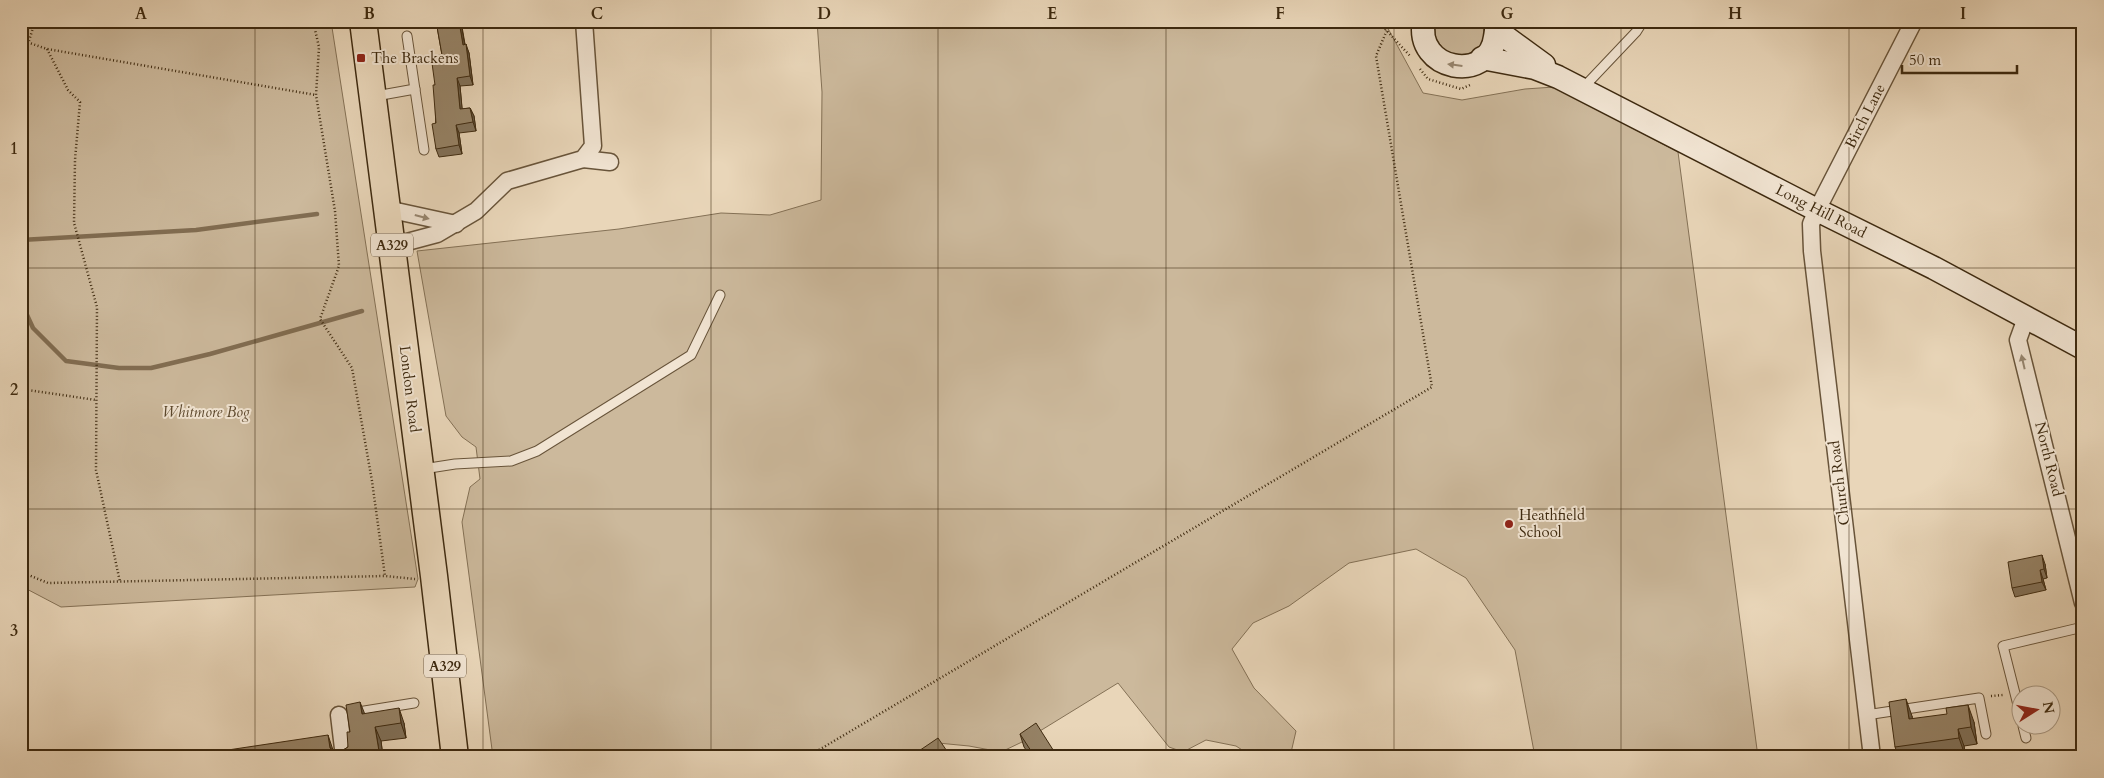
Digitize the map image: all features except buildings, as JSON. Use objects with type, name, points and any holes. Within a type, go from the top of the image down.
[{"type":"main road","name":"London Road","points":[[363,21],[434,576],[455,757]]},
{"type":"street","points":[[583,159],[593,146],[584,21]]},
{"type":"street","points":[[1406,21],[1424,29],[1431,52],[1447,64],[1466,66],[1482,58],[1494,44],[1496,26]]},
{"type":"street","name":"Birch Lane","points":[[1817,210],[1914,21]]},
{"type":"street","name":"Long Hill Road","points":[[1496,26],[1558,76]]},
{"type":"street","name":"Long Hill Road","points":[[1482,58],[1535,68],[1558,76],[1817,210],[1934,268],[2083,348]]},
{"type":"street","points":[[392,246],[437,234],[456,224],[476,211],[507,181],[583,159],[610,162]]},
{"type":"street","points":[[387,208],[456,224]]},
{"type":"street","name":"Church Road","points":[[1817,210],[1811,224],[1813,258],[1872,757]]},
{"type":"street","name":"North Road","points":[[2026,318],[2018,340],[2083,603]]},
{"type":"street","points":[[339,715],[344,757]]},
{"type":"lane","points":[[1582,89],[1636,32],[1643,21]]},
{"type":"lane","points":[[408,36],[424,150]]},
{"type":"lane","points":[[373,97],[415,89]]},
{"type":"lane","points":[[420,469],[455,464],[511,461],[537,451],[690,355],[720,295]]},
{"type":"lane","points":[[2012,686],[2003,646],[2083,627]]},
{"type":"lane","points":[[1866,715],[1979,698],[1986,734]]},
{"type":"lane","points":[[339,715],[414,703]]},
{"type":"path","points":[[29,42],[35,21]]},
{"type":"path","points":[[313,21],[319,47],[316,95],[335,211],[339,266],[320,319],[352,368],[372,481],[386,576]]},
{"type":"path","points":[[806,757],[1432,387],[1376,56],[1387,30],[1378,21]]},
{"type":"path","points":[[21,40],[46,49],[316,95]]},
{"type":"path","points":[[46,49],[68,90],[80,102],[75,160],[74,223],[97,307],[96,470],[120,582]]},
{"type":"path","points":[[21,389],[96,400]]},
{"type":"path","points":[[21,572],[48,583],[386,576],[408,579],[434,576]]},
{"type":"path","points":[[1979,698],[2012,693]]},
{"type":"green space","name":"Whitmore Bog","points":[[21,21],[331,21],[418,579],[415,587],[61,607],[21,586]]},
{"type":"green space","points":[[817,21],[1384,21],[1423,93],[1462,100],[1525,89],[1554,87],[1678,152],[1758,757],[1535,757],[1515,650],[1466,578],[1416,549],[1349,563],[1289,606],[1253,623],[1232,649],[1254,688],[1296,731],[1290,757],[1253,757],[1236,746],[1206,740],[1183,752],[1169,747],[1118,683],[1022,742],[1001,752],[938,743],[902,757],[493,757],[462,522],[470,487],[480,479],[476,447],[462,437],[446,416],[417,251],[619,229],[721,213],[770,215],[821,200],[822,92]]},
{"type":"green space","points":[[1435,21],[1489,21],[1481,48],[1467,55],[1451,54],[1444,50],[1435,37]]},
{"type":"waterway","points":[[21,240],[196,230],[317,214]]},
{"type":"waterway","points":[[21,302],[33,328],[66,361],[119,368],[151,368],[210,354],[362,311]]},
{"type":"place","name":"The Brackens","points":[[361,58]]},
{"type":"place","name":"Heathfield School","points":[[1509,524]]}]
